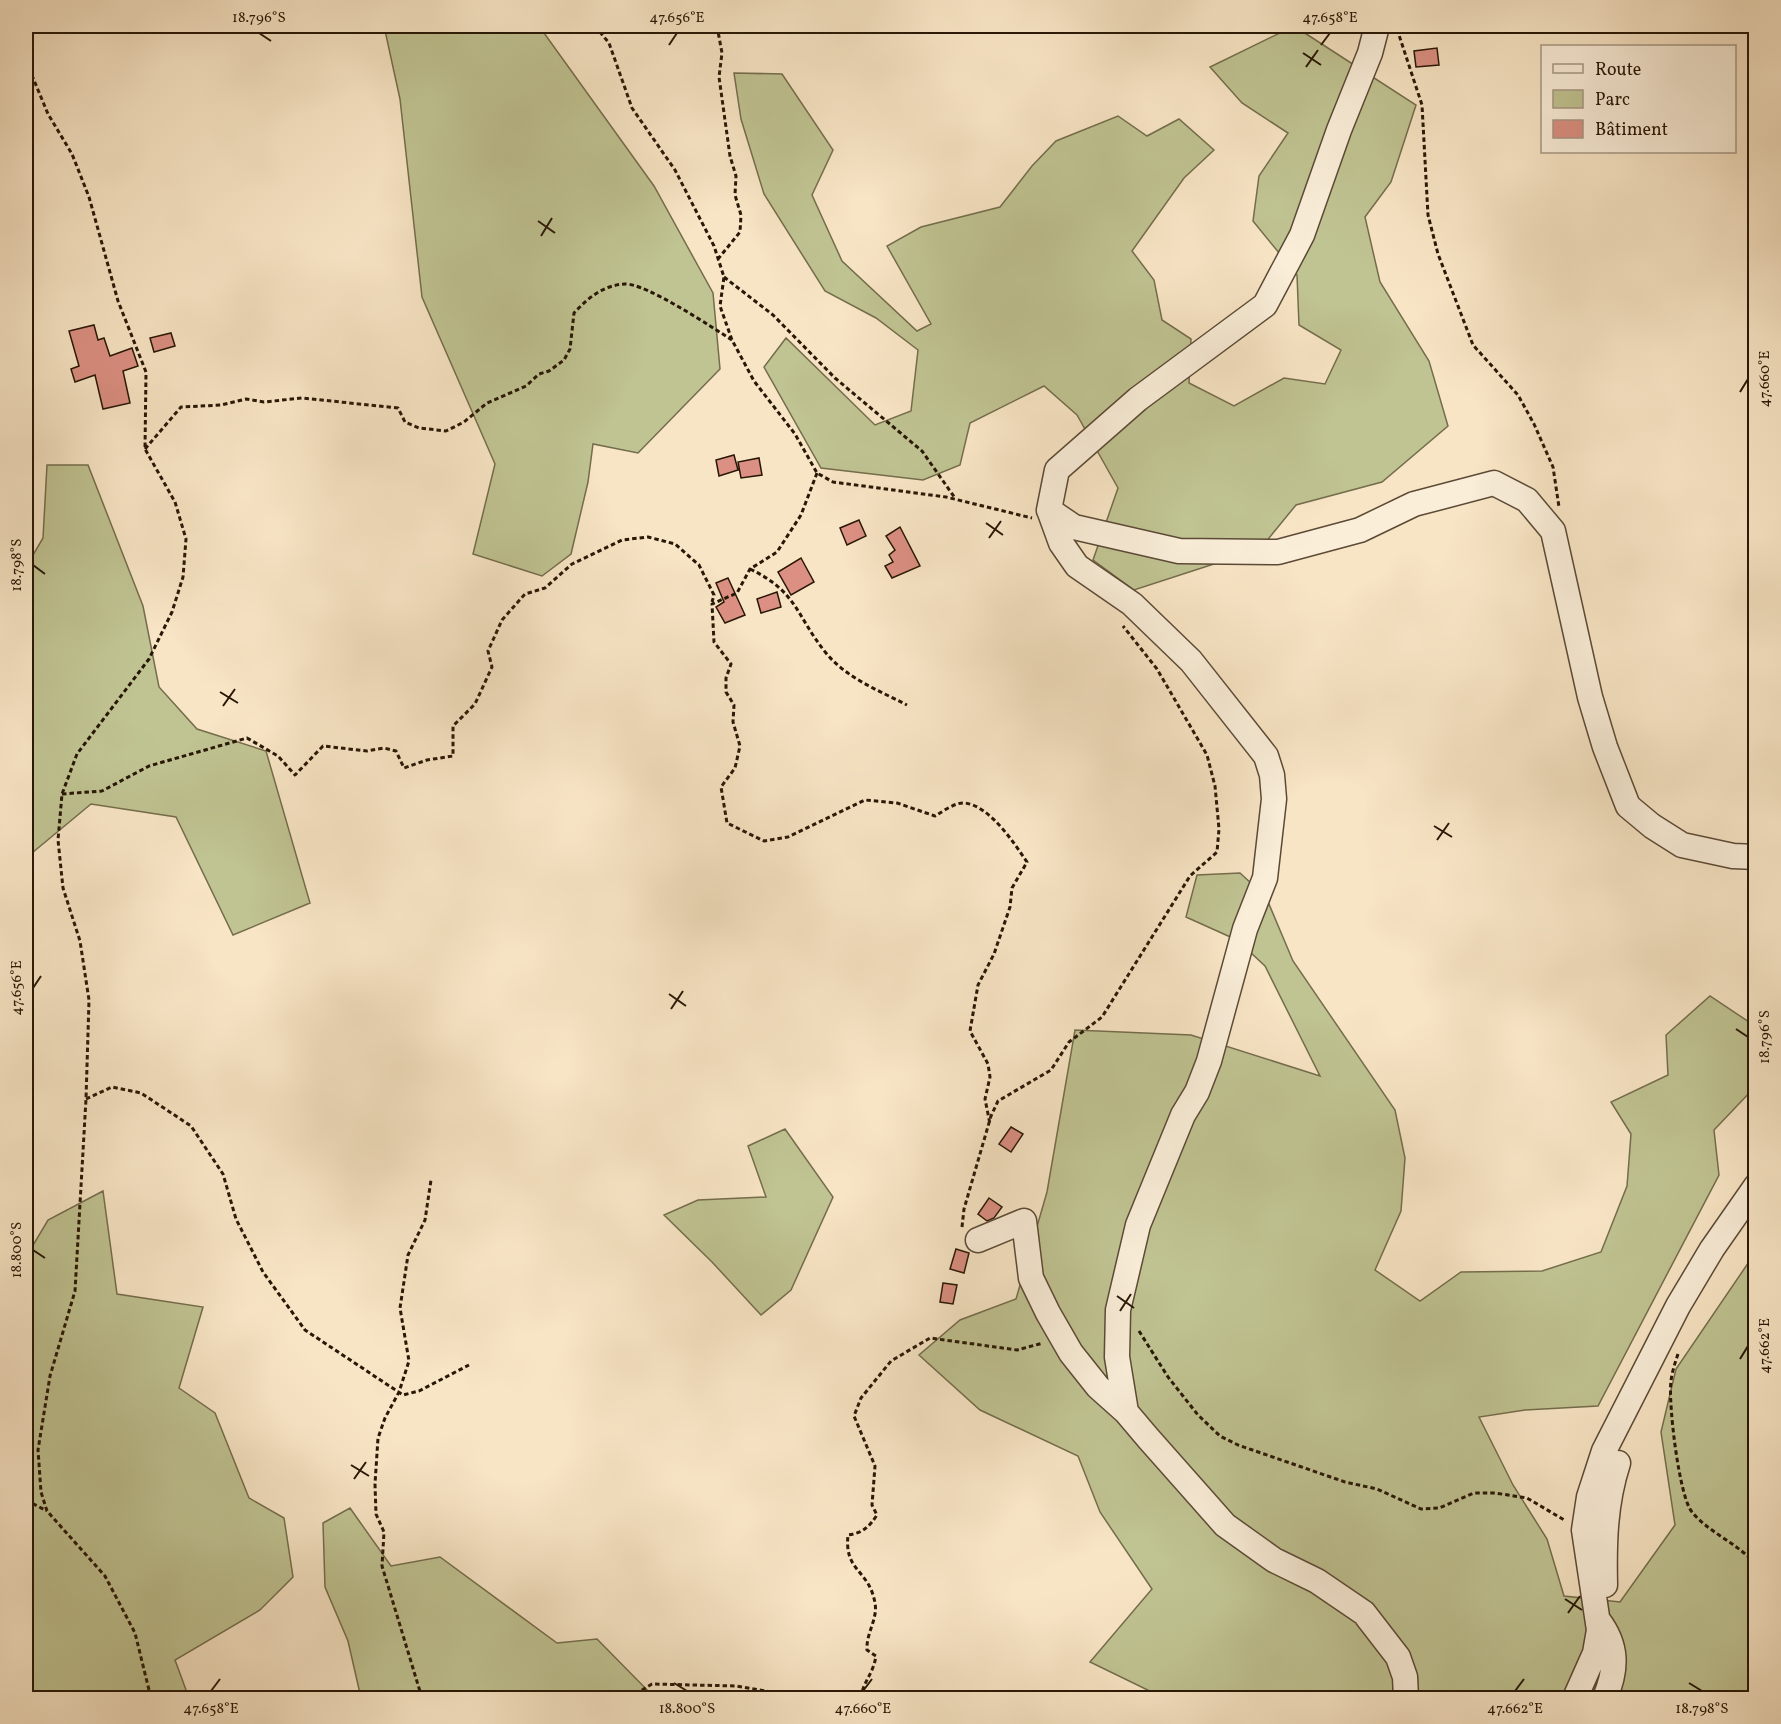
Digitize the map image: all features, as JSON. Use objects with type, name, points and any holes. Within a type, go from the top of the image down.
[{"type":"street","points":[[1126,1412],[1117,1357],[1118,1310],[1126,1268],[1138,1225],[1183,1115],[1197,1092],[1209,1060],[1245,929],[1265,878],[1274,799],[1272,775],[1266,756],[1191,661],[1132,604],[1077,566],[1061,543],[1052,516],[1057,470],[1138,399],[1264,305],[1302,235],[1339,130],[1370,53],[1377,26]]},
{"type":"street","points":[[1052,516],[1074,527],[1168,548],[1248,553],[1278,552],[1360,530],[1414,504],[1494,483],[1527,500],[1553,531],[1590,697],[1605,747],[1628,806],[1652,826],[1682,845],[1733,856],[1755,857]]},
{"type":"street","points":[[1605,1698],[1613,1678],[1614,1650],[1603,1627],[1584,1530],[1589,1497],[1604,1451],[1682,1300],[1712,1249],[1755,1186]]},
{"type":"street","points":[[978,1239],[1024,1221],[1031,1278],[1071,1353],[1098,1387],[1126,1412],[1225,1525],[1274,1560],[1317,1581],[1364,1613],[1398,1657],[1405,1677],[1406,1698]]},
{"type":"street","points":[[1575,1698],[1595,1653],[1599,1629],[1603,1627],[1604,1548],[1608,1491],[1622,1446],[1632,1395]]},
{"type":"path","points":[[596,26],[609,43],[632,108],[675,170],[718,259],[724,277],[720,306],[732,340],[754,381],[795,434],[817,473],[833,482],[913,491],[1052,516]]},
{"type":"path","points":[[717,26],[722,53],[719,77],[730,156],[736,176],[735,195],[741,215],[740,232],[718,259]]},
{"type":"path","points":[[1395,26],[1402,36],[1422,105],[1428,215],[1438,254],[1473,345],[1518,395],[1534,424],[1553,468],[1560,514]]},
{"type":"path","points":[[26,61],[48,114],[72,154],[89,197],[118,301],[146,372],[146,449],[175,501],[186,539],[183,578],[172,612],[148,659],[76,754],[62,794],[58,840],[63,888],[80,941],[89,1000],[86,1100],[75,1291],[50,1376],[38,1450],[41,1492],[47,1511]]},
{"type":"path","points":[[724,277],[773,315],[843,385],[922,451],[955,499]]},
{"type":"path","points":[[146,449],[181,406],[220,405],[246,399],[264,402],[302,398],[398,408],[405,422],[419,428],[446,431],[464,422],[487,403],[526,386],[539,374],[549,371],[564,360],[570,349],[574,313],[602,289],[627,283],[690,312],[732,340]]},
{"type":"path","points":[[712,604],[737,593],[750,569],[777,552],[801,515],[817,473]]},
{"type":"path","points":[[62,794],[102,791],[149,766],[247,738],[278,756],[295,775],[323,746],[367,751],[384,748],[396,751],[404,768],[427,760],[453,756],[453,726],[475,704],[492,667],[488,651],[502,620],[525,594],[545,588],[572,564],[622,540],[648,537],[682,548],[699,565],[714,595],[712,604],[714,642],[731,664],[726,678],[726,692],[734,705],[733,722],[740,746],[735,768],[721,787],[727,823],[764,840],[788,837],[865,800],[897,803],[935,816],[964,803],[976,807],[1004,830],[1027,862],[1012,888],[1010,907],[994,954],[978,985],[970,1031],[988,1064],[990,1077],[985,1099],[990,1124]]},
{"type":"path","points":[[750,569],[770,579],[787,593],[826,653],[852,676],[908,705]]},
{"type":"path","points":[[978,1239],[964,1232],[962,1224],[998,1101],[1051,1070],[1069,1042],[1102,1017],[1190,876],[1217,852],[1219,829],[1216,796],[1207,755],[1157,669],[1116,617]]},
{"type":"path","points":[[86,1100],[112,1087],[141,1093],[191,1126],[223,1174],[236,1219],[263,1272],[305,1330],[403,1395],[419,1391],[469,1365]]},
{"type":"path","points":[[422,1698],[382,1566],[384,1532],[376,1514],[375,1484],[378,1438],[385,1418],[399,1392],[409,1361],[400,1308],[408,1255],[425,1220],[431,1180]]},
{"type":"path","points":[[1135,1321],[1144,1342],[1198,1415],[1220,1436],[1238,1445],[1345,1482],[1377,1489],[1421,1509],[1439,1508],[1474,1493],[1496,1493],[1527,1498],[1584,1530]]},
{"type":"path","points":[[861,1698],[862,1686],[874,1672],[876,1656],[867,1650],[867,1636],[873,1622],[876,1605],[861,1571],[851,1564],[847,1550],[848,1535],[864,1530],[877,1515],[872,1505],[875,1466],[854,1416],[861,1398],[891,1361],[930,1338],[1017,1350],[1061,1336]]},
{"type":"path","points":[[1680,1346],[1671,1381],[1671,1405],[1678,1470],[1690,1511],[1745,1552],[1755,1565]]},
{"type":"path","points":[[26,1500],[47,1511],[105,1576],[135,1633],[151,1698]]},
{"type":"path","points":[[629,1698],[652,1684],[736,1686],[778,1693],[792,1698]]},
{"type":"green space","points":[[384,26],[539,26],[654,186],[713,293],[720,369],[638,453],[593,444],[588,482],[571,554],[542,576],[473,554],[495,464],[422,297],[400,99]]},
{"type":"green space","points":[[1294,26],[1416,105],[1391,182],[1365,217],[1380,282],[1429,361],[1448,426],[1382,482],[1296,505],[1260,549],[1134,590],[1093,560],[1118,488],[1077,415],[1044,386],[970,423],[960,465],[923,480],[821,468],[764,367],[786,338],[875,425],[911,411],[918,350],[876,318],[825,291],[764,194],[741,119],[734,73],[782,74],[833,150],[812,195],[842,261],[917,331],[931,324],[887,246],[921,227],[1000,207],[1032,166],[1056,141],[1118,116],[1147,136],[1179,119],[1214,150],[1184,178],[1132,251],[1154,280],[1162,320],[1191,339],[1189,383],[1234,406],[1284,378],[1325,384],[1341,350],[1299,325],[1297,275],[1253,221],[1259,176],[1288,133],[1242,103],[1210,67]]},
{"type":"green space","points":[[47,465],[88,465],[143,606],[159,687],[197,729],[266,751],[310,903],[233,935],[176,817],[91,804],[26,858],[26,567],[43,538]]},
{"type":"green space","points":[[1240,873],[1266,897],[1293,961],[1395,1110],[1405,1158],[1401,1211],[1375,1270],[1420,1301],[1461,1272],[1542,1271],[1601,1252],[1627,1186],[1631,1134],[1611,1102],[1668,1075],[1666,1035],[1710,996],[1755,1026],[1755,1087],[1714,1130],[1719,1175],[1598,1406],[1525,1410],[1479,1417],[1513,1485],[1547,1539],[1564,1596],[1620,1602],[1675,1525],[1661,1432],[1676,1369],[1755,1253],[1755,1698],[1164,1698],[1090,1662],[1152,1589],[1100,1512],[1078,1456],[980,1410],[919,1355],[960,1320],[1016,1299],[1047,1192],[1075,1030],[1191,1035],[1320,1076],[1265,966],[1237,940],[1186,917],[1197,875]]},
{"type":"green space","points":[[785,1129],[833,1197],[791,1290],[761,1315],[664,1215],[698,1200],[766,1197],[748,1146]]},
{"type":"green space","points":[[103,1191],[117,1294],[203,1307],[179,1388],[215,1413],[249,1498],[284,1518],[293,1577],[260,1610],[175,1660],[189,1698],[26,1698],[26,1257],[48,1220]]},
{"type":"green space","points":[[350,1508],[391,1566],[440,1557],[557,1643],[597,1639],[655,1698],[361,1698],[348,1641],[325,1587],[323,1523]]},
{"type":"building","points":[[1437,48],[1439,65],[1416,67],[1414,51]]},
{"type":"building","points":[[94,325],[98,340],[104,338],[110,356],[132,348],[138,366],[123,371],[130,403],[103,409],[95,375],[75,382],[71,369],[79,366],[69,331]]},
{"type":"building","points":[[171,333],[175,346],[154,352],[150,338]]},
{"type":"building","points":[[734,455],[738,470],[719,476],[716,460]]},
{"type":"building","points":[[759,458],[762,475],[741,478],[738,462]]},
{"type":"building","points":[[859,520],[866,536],[847,545],[840,528]]},
{"type":"building","points":[[900,527],[920,566],[892,578],[885,566],[893,562],[889,555],[895,550],[886,536]]},
{"type":"building","points":[[801,558],[814,582],[791,595],[778,572]]},
{"type":"building","points":[[728,578],[745,615],[725,623],[716,607],[724,602],[716,583]]},
{"type":"building","points":[[777,592],[781,607],[761,613],[757,599]]},
{"type":"building","points":[[1011,1127],[1023,1134],[1011,1152],[999,1144]]},
{"type":"building","points":[[989,1198],[1002,1207],[994,1218],[987,1221],[978,1214]]},
{"type":"building","points":[[956,1249],[969,1253],[964,1273],[950,1269]]},
{"type":"building","points":[[943,1283],[957,1285],[953,1304],[940,1302]]}]
